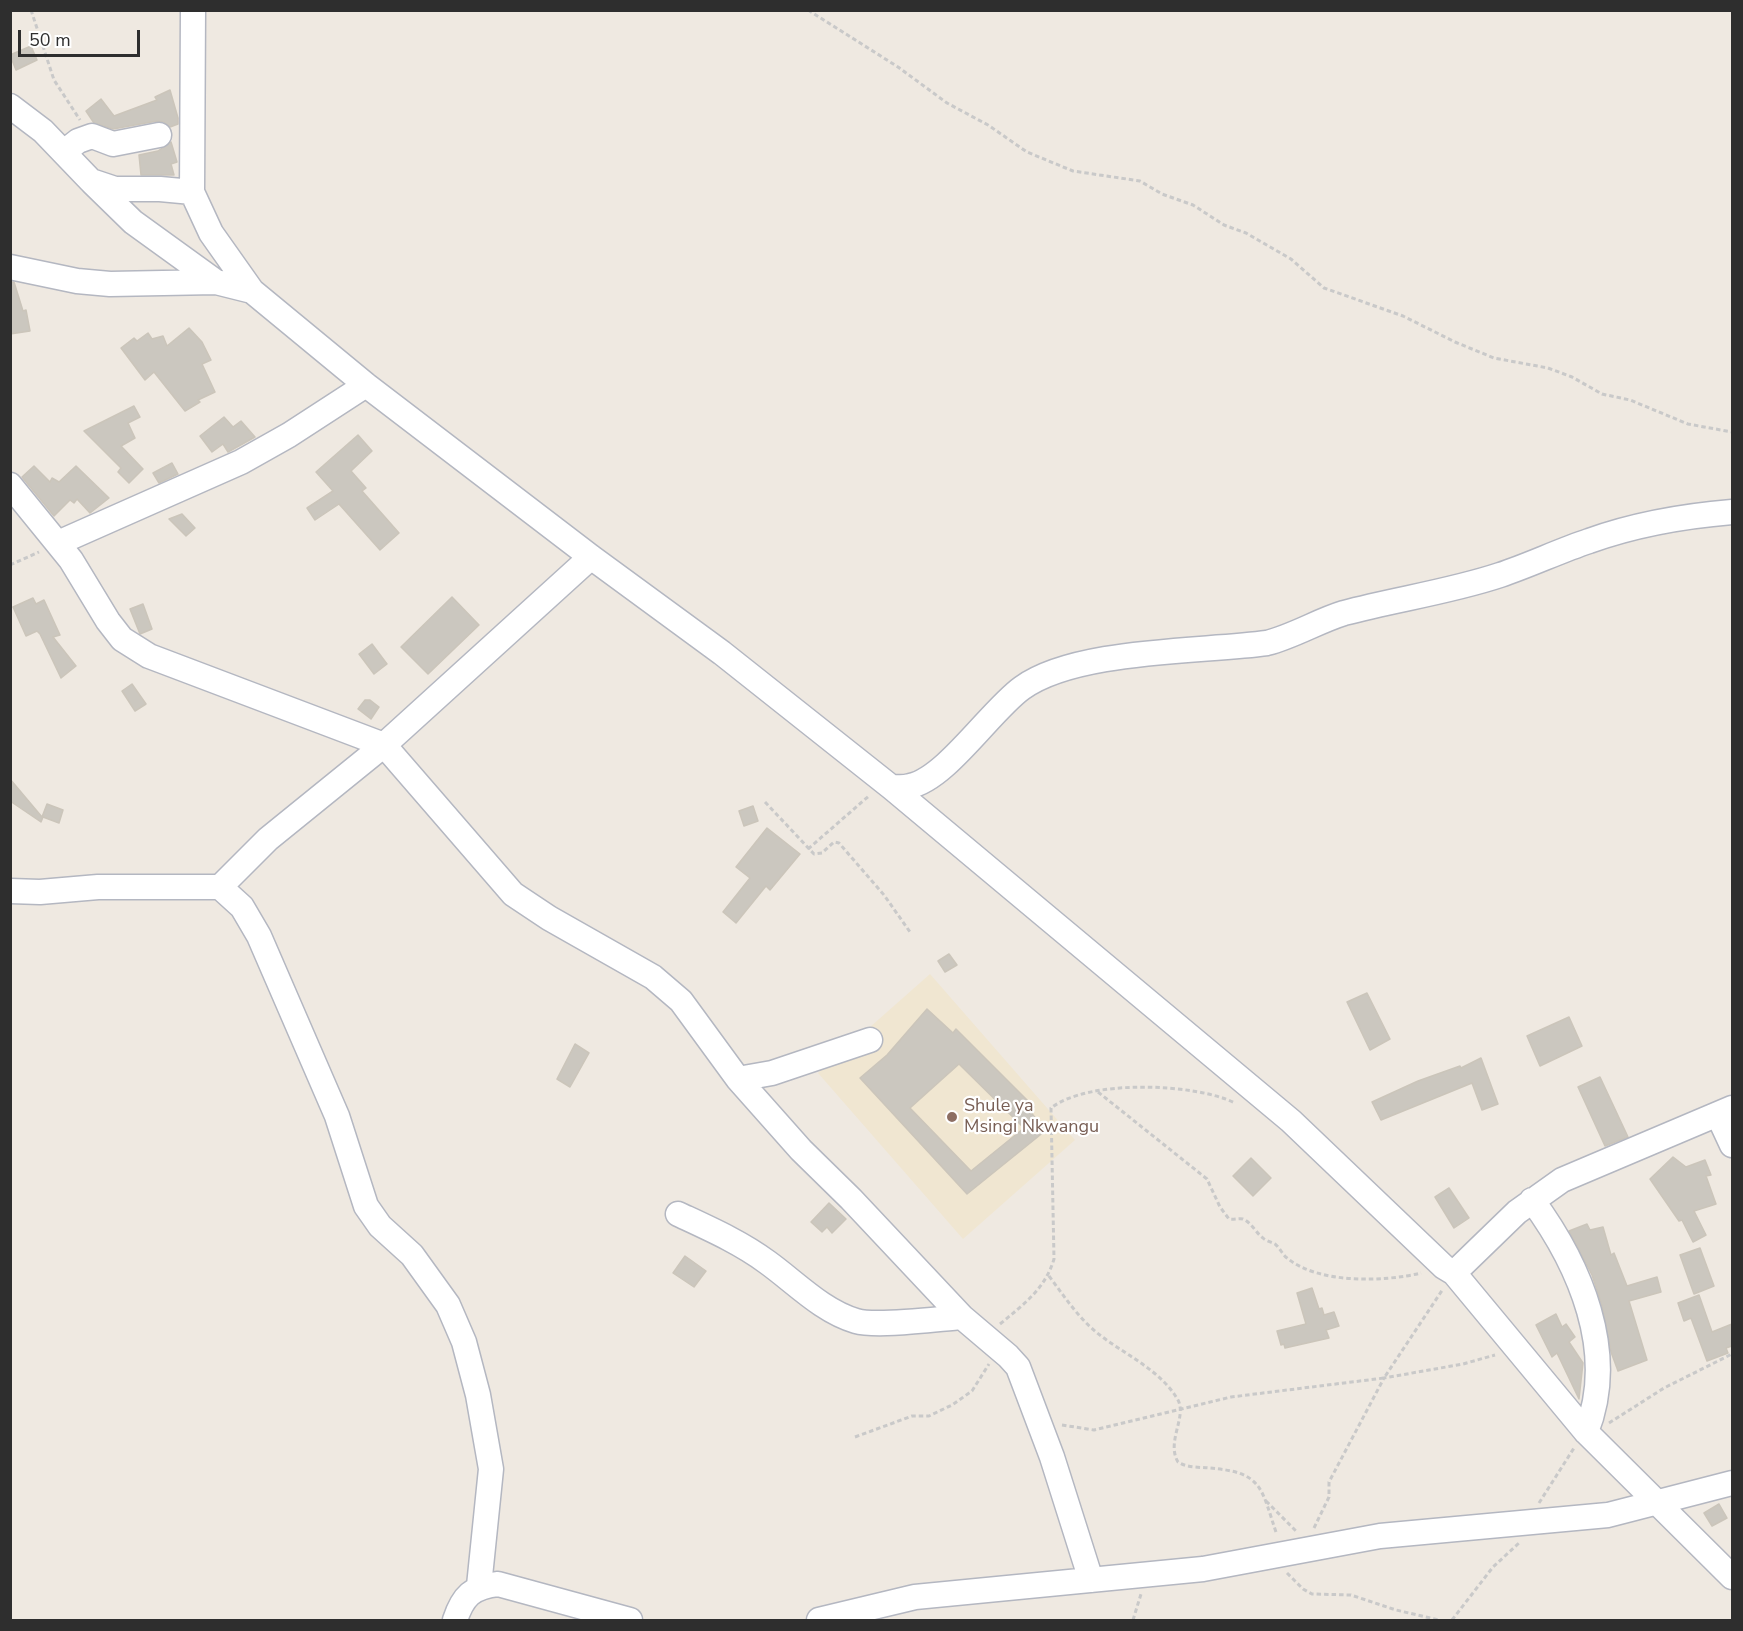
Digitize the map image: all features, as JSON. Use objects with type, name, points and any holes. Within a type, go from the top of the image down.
[{"type":"street","points":[[193,10],[192,192],[211,233],[252,291],[366,385],[591,557],[722,652],[888,784],[1291,1121],[1449,1270],[1588,1434],[1732,1577]]},
{"type":"street","points":[[10,106],[43,131],[133,222],[216,282]]},
{"type":"street","points":[[64,153],[78,141],[92,136],[113,144],[159,135]]},
{"type":"street","points":[[91,181],[115,189],[192,192]]},
{"type":"street","points":[[10,267],[59,278],[110,284],[216,282],[252,291]]},
{"type":"street","points":[[58,543],[241,462],[289,435],[366,385]]},
{"type":"street","points":[[10,485],[71,560],[108,621],[122,639],[148,656],[384,745],[513,894],[549,918],[653,977],[681,1001],[738,1079],[801,1150],[962,1317],[1018,1367],[1039,1421],[1091,1580]]},
{"type":"street","points":[[888,784],[911,786],[933,773],[965,746],[1014,694],[1039,678],[1059,670],[1138,655],[1268,642],[1286,638],[1346,613],[1445,592],[1500,575],[1624,530],[1677,518],[1732,512]]},
{"type":"street","points":[[220,887],[268,839],[384,745],[591,557]]},
{"type":"street","points":[[10,891],[40,892],[98,887],[220,887],[242,907],[264,946],[337,1116],[366,1206],[380,1226],[412,1255],[442,1297],[464,1342],[478,1395],[491,1469],[479,1586]]},
{"type":"street","points":[[738,1079],[772,1073],[870,1040]]},
{"type":"street","points":[[1449,1270],[1532,1200],[1562,1180],[1588,1167],[1725,1111],[1732,1145]]},
{"type":"street","points":[[1532,1200],[1555,1231],[1567,1253],[1595,1337],[1600,1372],[1588,1434]]},
{"type":"street","points":[[678,1214],[724,1236],[766,1262],[818,1301],[855,1320],[873,1323],[962,1317]]},
{"type":"street","points":[[819,1620],[915,1597],[1203,1569],[1293,1549],[1380,1536],[1608,1515],[1732,1483]]},
{"type":"street","points":[[455,1620],[460,1605],[469,1593],[479,1586],[498,1584],[630,1620]]},
{"type":"path","points":[[31,10],[48,66],[59,90],[92,136]]},
{"type":"path","points":[[808,10],[898,67],[947,103],[988,125],[1027,152],[1073,171],[1140,181],[1162,194],[1193,205],[1224,225],[1246,233],[1291,259],[1324,288],[1397,314],[1494,358],[1548,368],[1572,377],[1602,394],[1630,400],[1688,424],[1732,432]]},
{"type":"path","points":[[10,565],[58,543]]},
{"type":"path","points":[[808,849],[888,784]]},
{"type":"path","points":[[765,801],[808,849],[817,854],[834,842],[840,843],[884,895],[910,932]]},
{"type":"path","points":[[855,1437],[912,1416],[929,1416],[964,1398],[981,1379],[990,1341],[1049,1276],[1054,1259],[1051,1108],[1065,1100],[1127,1087],[1184,1089],[1210,1093],[1237,1103]]},
{"type":"path","points":[[1098,1092],[1207,1179],[1229,1219],[1239,1219],[1249,1223],[1264,1240],[1278,1246],[1282,1254],[1300,1268],[1323,1275],[1387,1281],[1449,1270]]},
{"type":"path","points":[[1439,1620],[1412,1615],[1343,1593],[1312,1594],[1296,1584],[1282,1568],[1329,1497],[1329,1482],[1384,1378],[1449,1270]]},
{"type":"path","points":[[1049,1276],[1082,1320],[1151,1371],[1172,1392],[1180,1409],[1173,1451],[1178,1462],[1245,1475],[1257,1481],[1293,1549]]},
{"type":"path","points":[[1039,1421],[1089,1431],[1270,1390],[1384,1378],[1463,1364],[1517,1348]]},
{"type":"path","points":[[1452,1620],[1493,1567],[1529,1532],[1540,1500],[1566,1456],[1588,1434],[1664,1388],[1732,1354]]},
{"type":"path","points":[[1265,1499],[1282,1520],[1293,1549]]},
{"type":"path","points":[[1133,1620],[1141,1591],[1140,1575]]},
{"type":"shaded area","points":[[930,974],[1075,1140],[963,1239],[818,1073]]},
{"type":"building","points":[[31,46],[37,60],[16,70],[10,55]]},
{"type":"building","points":[[170,90],[178,124],[170,127],[164,122],[157,121],[113,129],[94,123],[86,111],[101,99],[114,116],[157,100],[155,97]]},
{"type":"building","points":[[171,142],[177,162],[171,164],[174,175],[141,175],[139,155],[158,151]]},
{"type":"building","points":[[10,282],[14,282],[23,311],[26,310],[30,331],[10,334]]},
{"type":"building","points":[[189,328],[202,342],[211,360],[202,364],[215,392],[198,400],[200,402],[185,411],[154,372],[145,380],[121,348],[134,338],[137,341],[148,333],[152,339],[163,336],[167,346]]},
{"type":"building","points":[[134,406],[140,417],[128,423],[135,438],[121,446],[143,469],[129,483],[118,472],[121,468],[84,431]]},
{"type":"building","points":[[224,417],[233,427],[241,421],[255,437],[228,452],[223,444],[212,452],[200,436]]},
{"type":"building","points":[[358,435],[372,451],[351,471],[366,488],[362,491],[399,533],[380,550],[339,504],[315,520],[307,508],[333,491],[316,472]]},
{"type":"building","points":[[172,463],[178,474],[159,483],[153,473]]},
{"type":"building","points":[[34,466],[50,482],[52,478],[59,482],[76,466],[109,498],[90,513],[77,499],[74,503],[70,500],[54,516],[22,477]]},
{"type":"building","points":[[182,514],[195,528],[186,536],[169,519]]},
{"type":"building","points":[[452,597],[479,625],[428,674],[401,647]]},
{"type":"building","points":[[33,598],[36,604],[44,600],[60,635],[53,637],[76,666],[61,678],[40,634],[37,631],[26,636],[13,607]]},
{"type":"building","points":[[143,604],[152,629],[140,634],[130,609]]},
{"type":"building","points":[[372,644],[387,664],[374,674],[359,654]]},
{"type":"building","points":[[132,684],[146,704],[135,711],[122,691]]},
{"type":"building","points":[[365,700],[370,700],[379,707],[371,719],[358,709]]},
{"type":"building","points":[[10,779],[42,817],[47,804],[63,810],[59,823],[43,817],[41,822],[10,801]]},
{"type":"building","points":[[753,806],[758,821],[744,826],[739,811]]},
{"type":"building","points":[[767,828],[800,854],[770,890],[766,886],[736,923],[723,912],[750,878],[736,867]]},
{"type":"building","points":[[949,954],[957,965],[945,972],[938,961]]},
{"type":"building","points":[[1367,993],[1390,1039],[1370,1050],[1347,1002]]},
{"type":"building","points":[[927,1009],[953,1033],[956,1029],[1034,1107],[1030,1111],[1045,1131],[967,1194],[860,1078],[887,1055]],"holes":[[[959,1064],[1024,1128],[971,1171],[910,1108]]]},
{"type":"building","points":[[1569,1017],[1582,1046],[1540,1066],[1527,1036]]},
{"type":"building","points":[[575,1044],[589,1053],[570,1087],[557,1079]]},
{"type":"building","points":[[1481,1058],[1498,1104],[1482,1110],[1472,1083],[1381,1120],[1372,1102],[1418,1081],[1460,1066],[1461,1068]]},
{"type":"building","points":[[1600,1077],[1628,1137],[1605,1146],[1578,1087]]},
{"type":"building","points":[[1673,1157],[1686,1167],[1705,1160],[1711,1175],[1706,1176],[1716,1204],[1694,1211],[1706,1235],[1693,1242],[1682,1220],[1679,1221],[1650,1179]]},
{"type":"building","points":[[1251,1158],[1271,1178],[1253,1196],[1233,1176]]},
{"type":"building","points":[[1449,1188],[1469,1218],[1454,1228],[1435,1197]]},
{"type":"building","points":[[829,1203],[846,1219],[832,1233],[827,1227],[822,1232],[811,1222]]},
{"type":"building","points":[[1587,1224],[1590,1230],[1603,1227],[1611,1255],[1614,1253],[1627,1286],[1657,1277],[1661,1292],[1629,1301],[1647,1360],[1618,1371],[1592,1275],[1569,1231]]},
{"type":"building","points":[[1700,1248],[1714,1286],[1694,1294],[1680,1255]]},
{"type":"building","points":[[685,1256],[706,1271],[694,1287],[673,1273]]},
{"type":"building","points":[[1312,1288],[1319,1309],[1322,1308],[1324,1315],[1334,1312],[1339,1326],[1326,1330],[1329,1338],[1285,1348],[1284,1344],[1281,1345],[1277,1331],[1306,1324],[1297,1293]]},
{"type":"building","points":[[1699,1295],[1712,1332],[1732,1324],[1732,1346],[1726,1348],[1728,1353],[1707,1361],[1691,1318],[1684,1321],[1678,1303]]},
{"type":"building","points":[[1556,1314],[1562,1327],[1566,1324],[1575,1337],[1569,1342],[1583,1363],[1579,1399],[1557,1353],[1552,1357],[1536,1325]]},
{"type":"building","points":[[1719,1504],[1727,1518],[1712,1526],[1704,1513]]},
{"type":"place","name":"Shule ya Msingi Nkwangu","points":[[952,1117]]}]
